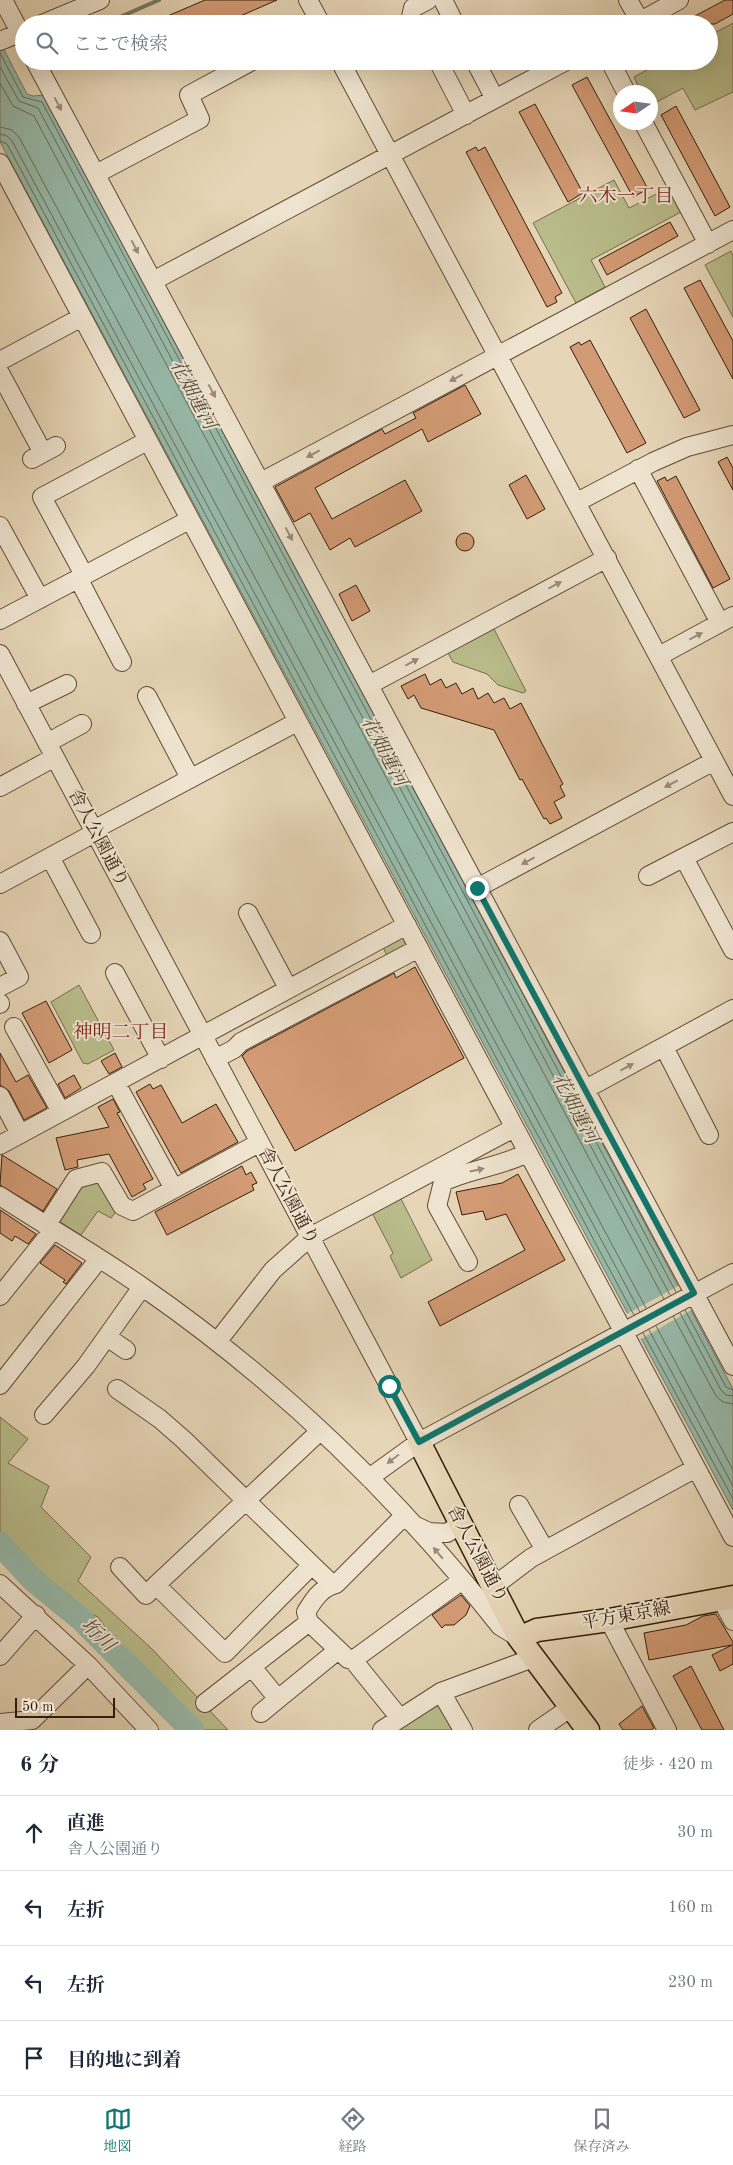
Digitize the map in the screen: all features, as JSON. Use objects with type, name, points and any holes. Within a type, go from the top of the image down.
[{"type":"main road","name":"舎人公園通り","points":[[419,1442],[519,1638],[588,1730]]},
{"type":"main road","name":"平方東京線","points":[[519,1638],[537,1630],[609,1620],[727,1598]]},
{"type":"street","points":[[3,0],[15,33]]},
{"type":"street","points":[[64,15],[100,0]]},
{"type":"street","points":[[308,0],[316,15]]},
{"type":"street","points":[[411,15],[413,8],[428,0]]},
{"type":"street","points":[[628,0],[634,15]]},
{"type":"street","points":[[652,15],[679,0]]},
{"type":"street","points":[[447,1],[452,15]]},
{"type":"street","points":[[40,70],[692,1294],[733,1366]]},
{"type":"street","points":[[96,174],[200,119],[189,95],[235,70]]},
{"type":"street","points":[[345,70],[499,355],[733,796]]},
{"type":"street","points":[[443,70],[466,115]]},
{"type":"street","points":[[480,70],[495,99]]},
{"type":"street","points":[[153,281],[549,70]]},
{"type":"street","points":[[615,70],[622,85]]},
{"type":"street","points":[[647,130],[708,244]]},
{"type":"street","points":[[0,163],[5,184],[82,317],[527,1153],[626,1330],[733,1537]]},
{"type":"street","points":[[261,482],[733,230]]},
{"type":"street","points":[[0,361],[82,317]]},
{"type":"street","points":[[0,373],[44,453]]},
{"type":"street","points":[[577,502],[638,469],[687,447],[733,435]]},
{"type":"street","points":[[122,662],[42,497],[147,441]]},
{"type":"street","points":[[638,469],[727,619],[659,656]]},
{"type":"street","points":[[0,620],[189,520]]},
{"type":"street","points":[[0,526],[40,599]]},
{"type":"street","points":[[369,685],[607,558]]},
{"type":"street","name":"舎人公園通り","points":[[0,654],[419,1442]]},
{"type":"street","points":[[26,704],[67,684]]},
{"type":"street","points":[[147,696],[190,778]]},
{"type":"street","points":[[2,879],[50,857],[190,778],[298,722]]},
{"type":"street","points":[[0,787],[51,750],[82,724]]},
{"type":"street","points":[[477,888],[714,761]]},
{"type":"street","points":[[648,876],[733,832]]},
{"type":"street","points":[[50,857],[91,934]]},
{"type":"street","points":[[684,858],[733,950]]},
{"type":"street","points":[[248,913],[288,988]]},
{"type":"street","points":[[0,1145],[407,925]]},
{"type":"street","points":[[0,941],[19,978],[0,987]]},
{"type":"street","points":[[215,1059],[234,1049],[241,1042],[419,948]]},
{"type":"street","points":[[114,973],[161,1059]]},
{"type":"street","points":[[584,1090],[733,1009]]},
{"type":"street","points":[[14,1027],[62,1112]]},
{"type":"street","points":[[664,1047],[709,1135]]},
{"type":"street","points":[[116,1083],[174,1189]]},
{"type":"street","points":[[0,1096],[20,1134]]},
{"type":"street","points":[[217,1342],[273,1270],[310,1237],[514,1128]]},
{"type":"street","points":[[0,1296],[49,1228],[76,1179],[102,1172],[122,1206],[133,1211],[260,1143]]},
{"type":"street","points":[[468,1262],[438,1206],[443,1182],[462,1173],[508,1163],[527,1153]]},
{"type":"street","points":[[425,1175],[434,1192],[440,1194]]},
{"type":"street","points":[[0,1196],[142,1287],[217,1342],[282,1397],[369,1478],[409,1519],[500,1626],[519,1638]]},
{"type":"street","points":[[0,1385],[98,1259]]},
{"type":"street","points":[[369,1478],[419,1442],[733,1273]]},
{"type":"street","points":[[44,1415],[76,1378],[142,1287]]},
{"type":"street","points":[[107,1337],[126,1350]]},
{"type":"street","points":[[117,1389],[160,1419],[246,1499],[333,1585]]},
{"type":"street","points":[[120,1567],[146,1595],[319,1432]]},
{"type":"street","points":[[494,1586],[530,1558],[696,1468]]},
{"type":"street","points":[[519,1505],[545,1550]]},
{"type":"street","points":[[409,1519],[428,1532],[447,1534],[461,1524]]},
{"type":"street","points":[[399,1717],[353,1660],[348,1659],[310,1622],[306,1612],[326,1587],[333,1585],[409,1519]]},
{"type":"street","points":[[156,1586],[225,1653],[312,1565]]},
{"type":"street","points":[[353,1660],[461,1581]]},
{"type":"street","points":[[0,1584],[36,1615],[88,1665],[148,1730]]},
{"type":"street","points":[[727,1598],[733,1621]]},
{"type":"street","points":[[0,1656],[36,1615]]},
{"type":"street","points":[[609,1620],[667,1730]]},
{"type":"street","points":[[205,1704],[310,1622]]},
{"type":"street","points":[[261,1712],[338,1650]]},
{"type":"street","points":[[382,1730],[399,1717],[441,1692],[533,1658]]},
{"type":"street","points":[[0,1723],[31,1725],[88,1665]]},
{"type":"street","points":[[252,1667],[278,1699]]},
{"type":"street","points":[[441,1692],[463,1730]]},
{"type":"street","points":[[538,1730],[570,1708]]},
{"type":"green space","points":[[733,23],[733,92],[695,110],[683,88],[658,101],[658,85],[638,85],[634,77],[647,70],[718,70],[718,31]]},
{"type":"green space","points":[[614,180],[629,208],[668,188],[681,212],[591,260],[605,287],[576,303],[533,223]]},
{"type":"green space","points":[[731,251],[733,256],[733,317],[705,265]]},
{"type":"green space","points":[[494,629],[526,691],[523,693],[498,685],[487,674],[453,662],[448,653]]},
{"type":"green space","points":[[402,937],[407,947],[387,956],[383,947]]},
{"type":"green space","points":[[79,985],[114,1050],[88,1064],[83,1063],[51,1002]]},
{"type":"green space","points":[[100,1177],[118,1209],[111,1218],[98,1211],[81,1235],[54,1218],[77,1182]]},
{"type":"green space","points":[[398,1193],[432,1260],[401,1278],[390,1256],[393,1253],[370,1209]]},
{"type":"green space","points":[[0,1417],[28,1439],[8,1463],[49,1486],[41,1507],[91,1557],[78,1581],[152,1649],[228,1730],[198,1730],[115,1640],[98,1617],[74,1606],[0,1536]]},
{"type":"green space","points":[[435,1703],[441,1703],[458,1730],[397,1730]]},
{"type":"water","name":"花畑運河","points":[[0,42],[27,94],[33,96],[44,95],[733,1389],[733,1510],[0,142]]},
{"type":"pier","points":[[680,1285],[693,1309],[639,1340],[625,1315]]},
{"type":"building","points":[[205,0],[277,0],[243,15],[170,15]]},
{"type":"building","points":[[725,0],[733,0],[733,14],[718,22],[718,15],[697,15]]},
{"type":"building","points":[[587,77],[613,125],[613,130],[616,130],[648,189],[633,197],[572,85]]},
{"type":"building","points":[[535,104],[583,193],[568,202],[519,112]]},
{"type":"building","points":[[676,106],[730,207],[715,216],[661,115]]},
{"type":"building","points":[[476,147],[478,151],[485,147],[562,293],[555,297],[557,302],[547,307],[466,152]]},
{"type":"building","points":[[670,222],[678,236],[607,275],[599,260]]},
{"type":"building","points":[[700,280],[733,341],[733,379],[684,288]]},
{"type":"building","points":[[646,309],[700,410],[684,418],[630,318]]},
{"type":"building","points":[[590,340],[646,443],[627,453],[570,347],[579,342],[581,345]]},
{"type":"building","points":[[465,385],[481,414],[428,442],[422,429],[315,488],[332,519],[405,480],[422,511],[355,547],[350,538],[330,550],[310,513],[294,522],[275,487],[382,429],[385,434],[416,418],[413,413]]},
{"type":"building","points":[[727,457],[733,468],[733,490],[718,462]]},
{"type":"building","points":[[526,475],[545,509],[527,519],[509,485]]},
{"type":"building","points":[[676,476],[730,579],[713,588],[657,481],[665,477],[667,481]]},
{"type":"building","points":[[461,533],[469,533],[474,538],[472,549],[461,551],[456,546],[456,538]]},
{"type":"building","points":[[356,585],[370,611],[352,621],[339,594]]},
{"type":"building","points":[[425,674],[430,685],[441,679],[446,688],[456,683],[462,694],[473,688],[478,699],[488,693],[494,703],[504,698],[510,709],[521,703],[563,784],[560,786],[565,796],[554,802],[562,818],[550,824],[546,818],[544,819],[522,779],[520,780],[494,730],[421,708],[414,695],[408,699],[401,686]]},
{"type":"building","points":[[415,967],[464,1058],[295,1151],[242,1056],[247,1051],[394,973],[396,978]]},
{"type":"building","points":[[46,1001],[72,1050],[49,1063],[22,1013]]},
{"type":"building","points":[[0,1053],[16,1082],[28,1075],[47,1108],[24,1120],[9,1091],[0,1085]]},
{"type":"building","points":[[115,1053],[122,1067],[109,1074],[101,1061]]},
{"type":"building","points":[[74,1075],[81,1088],[65,1098],[58,1084]]},
{"type":"building","points":[[150,1084],[153,1089],[161,1085],[182,1123],[216,1104],[238,1142],[181,1173],[136,1092]]},
{"type":"building","points":[[113,1099],[120,1112],[117,1113],[153,1179],[143,1184],[146,1189],[132,1197],[109,1154],[77,1160],[78,1167],[65,1170],[56,1138],[109,1127],[98,1107]]},
{"type":"building","points":[[2,1155],[57,1189],[43,1211],[0,1185]]},
{"type":"building","points":[[242,1166],[246,1175],[251,1172],[257,1183],[252,1185],[254,1190],[167,1235],[155,1212]]},
{"type":"building","points":[[518,1174],[565,1260],[440,1326],[428,1302],[525,1250],[506,1214],[486,1220],[483,1211],[462,1215],[456,1192],[502,1183]]},
{"type":"building","points":[[0,1210],[36,1234],[28,1244],[15,1236],[12,1241],[0,1233]]},
{"type":"building","points":[[55,1245],[82,1263],[66,1284],[63,1282],[65,1280],[40,1263]]},
{"type":"building","points":[[461,1595],[470,1606],[466,1615],[454,1625],[445,1625],[442,1628],[432,1615]]},
{"type":"building","points":[[716,1614],[733,1642],[733,1664],[720,1671],[712,1655],[732,1645],[649,1660],[644,1633],[686,1625],[703,1616]]},
{"type":"building","points":[[691,1666],[724,1730],[702,1730],[673,1676]]},
{"type":"building","points":[[642,1706],[654,1728],[651,1730],[623,1730],[619,1724]]},
{"type":"waterway","points":[[125,15],[159,0]]},
{"type":"waterway","name":"垳川","points":[[0,1544],[32,1579],[82,1620],[192,1730]]},
{"type":"district","name":"六木一丁目","points":[[626,197]]},
{"type":"district","name":"神明二丁目","points":[[121,1033]]},
{"type":"route","points":[[389,1386],[419,1442],[694,1293],[477,888]]}]
